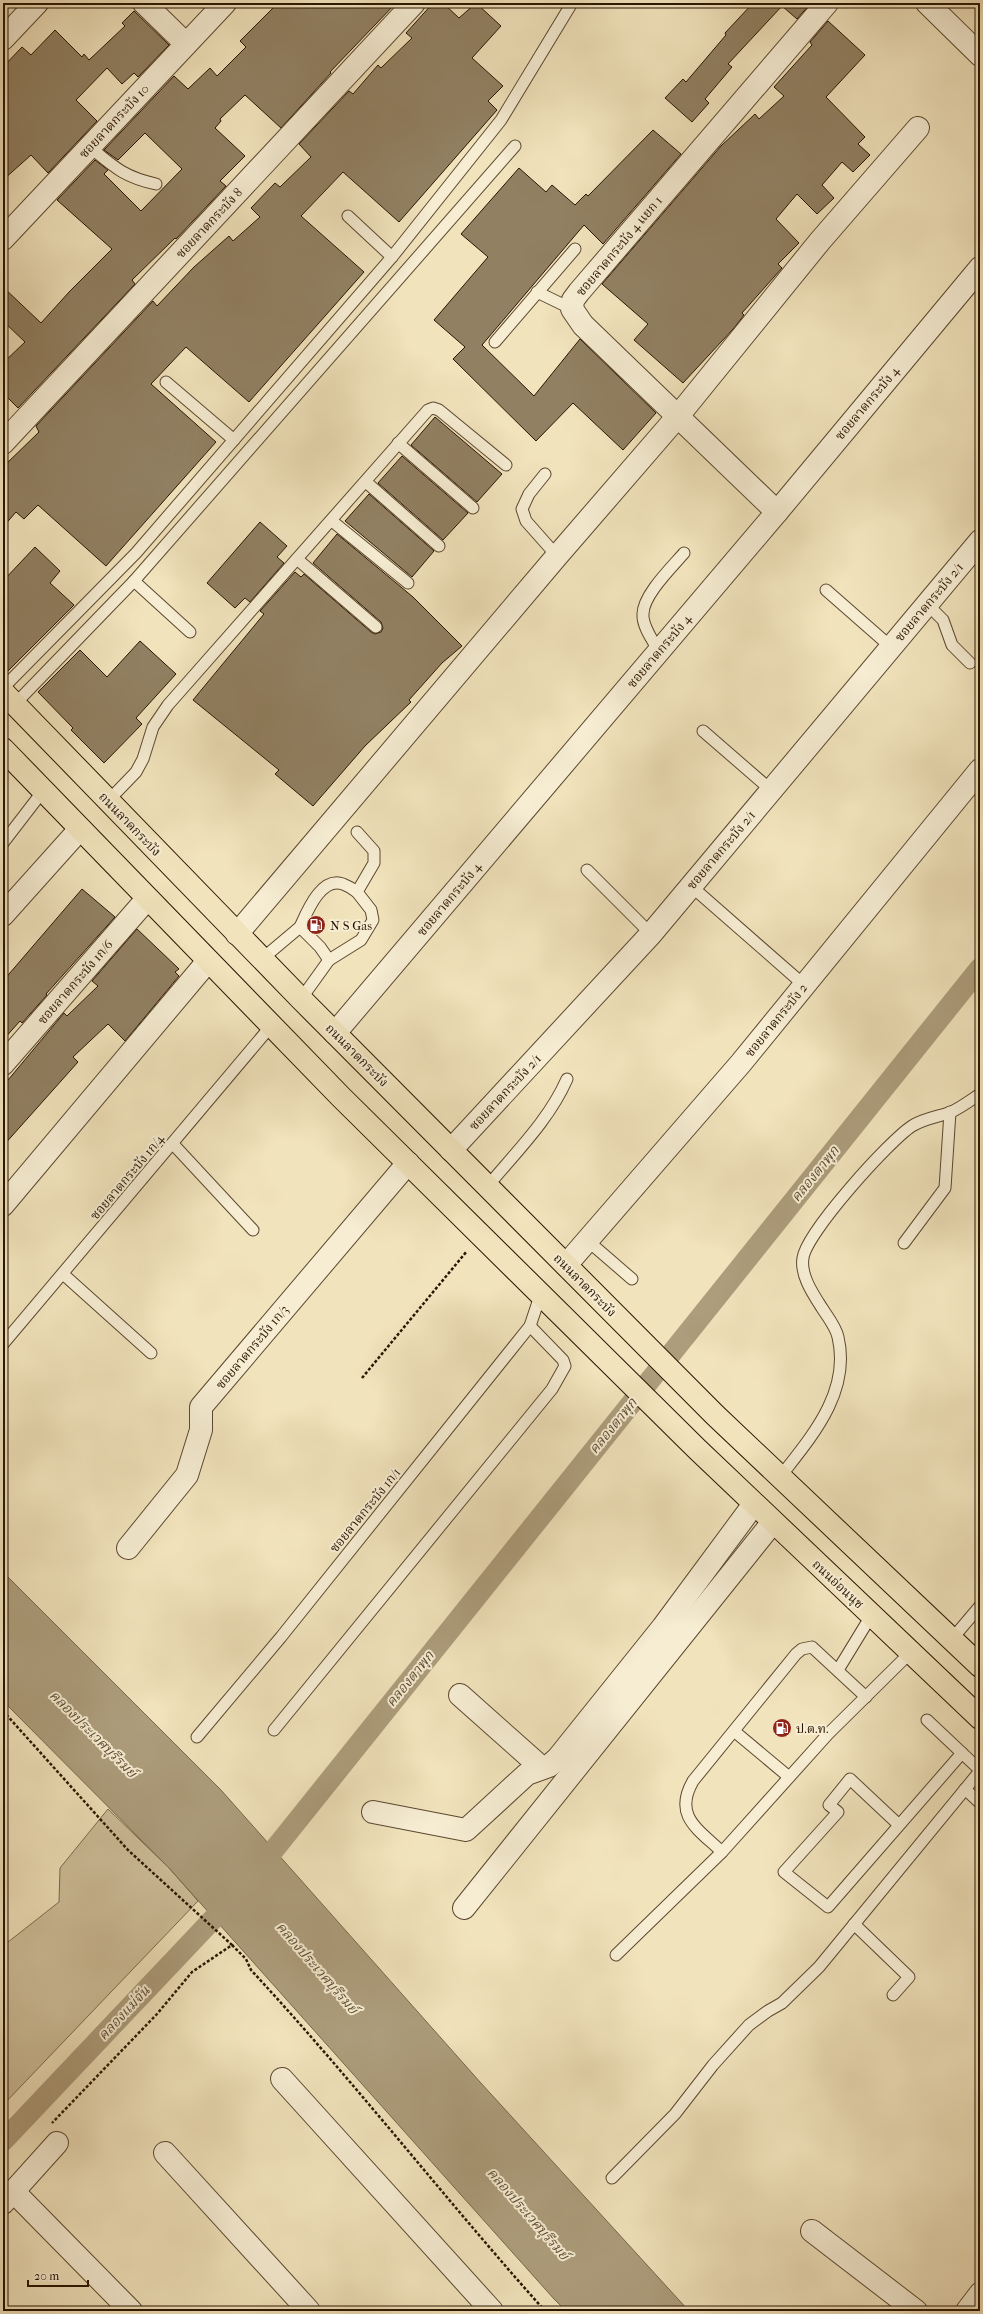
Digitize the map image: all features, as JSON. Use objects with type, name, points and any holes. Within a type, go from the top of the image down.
[{"type":"main road","name":"ถนนลาดกระบัง","points":[[7,695],[237,934],[487,1187],[715,1415],[780,1477]]},
{"type":"main road","points":[[3,749],[271,1026],[541,1293]]},
{"type":"main road","name":"ถนนอ่อนนุช","points":[[541,1293],[697,1449],[980,1718]]},
{"type":"main road","points":[[780,1477],[980,1666]]},
{"type":"street","points":[[3,38],[37,3]]},
{"type":"street","points":[[144,3],[186,44]]},
{"type":"street","name":"ซอยลาดกระบัง 10","points":[[3,239],[225,3]]},
{"type":"street","name":"ซอยลาดกระบัง 8","points":[[3,443],[414,3]]},
{"type":"street","name":"ซอยลาดกระบัง 4 แยก 1","points":[[777,512],[584,325],[572,309],[573,300],[579,292],[827,3]]},
{"type":"street","points":[[927,3],[980,55]]},
{"type":"street","points":[[237,934],[557,556],[678,416],[820,241],[918,128]]},
{"type":"street","name":"ซอยลาดกระบัง 4","points":[[335,1033],[777,512],[980,268]]},
{"type":"street","name":"ซอยลาดกระบัง 2/1","points":[[452,1150],[651,934],[980,541]]},
{"type":"street","name":"ซอยลาดกระบัง 2","points":[[566,1265],[741,1063],[980,770]]},
{"type":"street","points":[[3,915],[80,829]]},
{"type":"street","name":"ซอยลาดกระบัง 1ก/6","points":[[3,1064],[147,899]]},
{"type":"street","points":[[3,1205],[208,961]]},
{"type":"street","name":"ซอยลาดกระบัง 1ก/3","points":[[128,1548],[187,1475],[200,1430],[201,1407],[408,1163]]},
{"type":"street","points":[[373,1812],[466,1830],[527,1774],[542,1768],[558,1758],[663,1627],[754,1504]]},
{"type":"street","points":[[464,1908],[773,1522]]},
{"type":"street","points":[[460,1695],[542,1768]]},
{"type":"street","points":[[282,2079],[489,2310]]},
{"type":"street","points":[[54,2133],[8,2197],[131,2311]]},
{"type":"street","points":[[165,2153],[309,2311]]},
{"type":"street","points":[[812,2231],[916,2311]]},
{"type":"street","points":[[967,2311],[980,2294]]},
{"type":"lane","points":[[7,695],[136,553],[392,258],[501,120],[572,3]]},
{"type":"lane","points":[[7,695],[134,581],[515,146]]},
{"type":"lane","points":[[90,147],[115,168],[134,179],[156,184]]},
{"type":"lane","points":[[348,216],[392,258]]},
{"type":"lane","points":[[495,342],[575,249]]},
{"type":"lane","points":[[537,292],[572,309]]},
{"type":"lane","points":[[166,382],[234,440]]},
{"type":"lane","points":[[108,801],[136,772],[143,759],[153,727],[168,705],[332,521],[428,410],[433,408],[447,416],[506,465]]},
{"type":"lane","points":[[398,443],[473,508]]},
{"type":"lane","points":[[545,474],[529,494],[522,509],[526,521],[557,556]]},
{"type":"lane","points":[[366,482],[439,546]]},
{"type":"lane","points":[[332,521],[408,583]]},
{"type":"lane","points":[[659,651],[648,633],[642,615],[656,586],[684,553]]},
{"type":"lane","points":[[297,559],[376,627]]},
{"type":"lane","points":[[134,581],[190,632]]},
{"type":"lane","points":[[826,590],[891,647]]},
{"type":"lane","points":[[927,604],[943,620],[952,645],[970,662]]},
{"type":"lane","points":[[703,731],[771,790]]},
{"type":"lane","points":[[3,843],[43,790]]},
{"type":"lane","points":[[357,832],[374,851],[374,863],[357,892]]},
{"type":"lane","points":[[587,870],[651,934]]},
{"type":"lane","points":[[262,959],[300,927],[319,895],[332,883],[342,884],[357,892],[371,910],[373,920],[361,940],[329,960],[302,999]]},
{"type":"lane","points":[[691,886],[804,985]]},
{"type":"lane","points":[[300,927],[320,947],[329,960]]},
{"type":"lane","name":"ซอยลาดกระบัง 1ก/4","points":[[3,1344],[271,1026]]},
{"type":"lane","points":[[487,1187],[545,1118],[559,1097],[567,1079]]},
{"type":"lane","points":[[780,1477],[807,1442],[835,1396],[842,1367],[838,1336],[805,1276],[802,1258],[808,1241],[822,1221],[894,1140],[912,1126],[950,1112],[980,1094]]},
{"type":"lane","points":[[904,1244],[945,1188],[950,1112]]},
{"type":"lane","points":[[173,1144],[253,1230]]},
{"type":"lane","points":[[588,1241],[632,1279]]},
{"type":"lane","points":[[63,1274],[151,1352]]},
{"type":"lane","name":"ซอยลาดกระบัง 1ก/1","points":[[197,1737],[281,1637],[530,1326],[541,1293]]},
{"type":"lane","points":[[274,1730],[552,1389],[565,1366],[563,1360],[530,1326]]},
{"type":"lane","points":[[952,1639],[980,1606]]},
{"type":"lane","points":[[838,1670],[871,1616]]},
{"type":"lane","points":[[722,1852],[688,1819],[685,1801],[693,1781],[802,1649],[812,1647],[866,1697]]},
{"type":"lane","points":[[616,1955],[722,1852],[789,1777],[910,1652]]},
{"type":"lane","points":[[612,2178],[675,2114],[713,2065],[749,2025],[768,2010],[782,2002],[819,1967],[980,1770],[927,1720]]},
{"type":"lane","points":[[734,1731],[789,1777]]},
{"type":"lane","points":[[899,1825],[850,1779],[828,1805],[838,1812],[784,1872],[828,1908],[962,1753]]},
{"type":"lane","points":[[965,1788],[980,1803]]},
{"type":"lane","points":[[854,1924],[909,1977],[893,1995]]},
{"type":"path","points":[[362,1378],[467,1250]]},
{"type":"path","points":[[3,1712],[128,1850],[246,1959],[250,1970],[304,2027],[496,2256],[545,2311]]},
{"type":"path","points":[[54,2133],[192,1972],[232,1945]]},
{"type":"shaded area","points":[[108,1809],[169,1868],[198,1901],[3,2105],[3,1946],[59,1902],[60,1868]]},
{"type":"water","name":"คลองประเวศบุรีรมย์","points":[[3,1572],[221,1790],[480,2082],[689,2311],[566,2311],[554,2299],[169,1868],[3,1701]]},
{"type":"building","points":[[278,3],[396,3],[330,72],[331,73],[281,128],[245,95],[220,119],[221,121],[215,128],[245,156],[220,181],[226,186],[176,239],[175,238],[132,280],[135,284],[18,408],[3,393],[3,363],[25,342],[3,321],[3,287],[41,323],[70,291],[112,249],[57,200],[95,160],[108,170],[104,174],[141,211],[182,169],[145,133],[118,160],[104,150],[174,76],[188,89],[210,68],[217,76],[246,47],[240,41]]},
{"type":"building","points":[[433,3],[443,3],[459,18],[476,3],[501,26],[472,58],[503,86],[488,101],[497,110],[399,222],[343,172],[301,216],[364,272],[249,402],[186,347],[151,384],[216,442],[106,566],[38,505],[24,519],[16,512],[3,527],[3,467],[39,432],[36,426],[153,301],[157,306],[194,267],[229,236],[233,241],[260,217],[251,208],[275,183],[280,187],[311,157],[299,144],[349,91],[353,94],[378,65],[381,68],[412,38],[406,33]]},
{"type":"building","points":[[753,3],[810,4],[797,19],[782,6],[728,64],[732,67],[705,99],[709,103],[692,122],[665,98],[683,79],[686,82],[726,35],[725,33]]},
{"type":"building","points":[[134,11],[169,45],[138,77],[134,73],[122,84],[107,68],[76,100],[97,121],[48,173],[31,155],[3,180],[3,67],[22,47],[31,55],[55,30],[82,57],[84,54],[89,60],[125,26],[122,23]]},
{"type":"building","points":[[828,21],[865,55],[826,97],[865,137],[858,144],[870,155],[853,172],[842,162],[822,185],[834,198],[817,214],[797,194],[776,219],[799,243],[778,264],[782,268],[742,313],[744,315],[734,328],[683,383],[634,340],[648,324],[602,284],[721,146],[755,114],[759,119],[784,96],[774,87],[812,45],[810,42]]},
{"type":"building","points":[[653,130],[681,154],[603,244],[584,225],[482,345],[534,396],[580,339],[656,413],[623,450],[573,403],[536,441],[453,359],[465,347],[434,320],[488,257],[461,234],[519,168],[546,192],[552,185],[575,205],[586,194],[588,196]]},
{"type":"building","points":[[435,417],[502,474],[477,502],[411,445]]},
{"type":"building","points":[[402,456],[468,513],[443,540],[378,483]]},
{"type":"building","points":[[369,494],[434,551],[412,577],[345,521]]},
{"type":"building","points":[[260,522],[287,546],[277,557],[284,563],[250,602],[245,598],[235,608],[207,583]]},
{"type":"building","points":[[337,534],[413,597],[462,646],[442,663],[409,700],[411,702],[365,746],[313,806],[275,774],[279,770],[193,700],[264,614],[260,611],[295,572],[301,577],[304,574],[371,632],[375,634],[381,632],[383,628],[381,622],[313,563]]},
{"type":"building","points":[[35,547],[60,571],[50,583],[74,605],[3,676],[3,581]]},
{"type":"building","points":[[140,641],[176,674],[136,718],[142,724],[104,763],[71,730],[73,728],[38,692],[80,650],[107,677]]},
{"type":"building","points":[[82,889],[115,917],[22,1023],[20,1021],[3,1040],[3,981]]},
{"type":"building","points":[[137,929],[179,969],[175,972],[179,976],[125,1041],[108,1024],[73,1057],[78,1062],[3,1146],[3,1086],[64,1013],[67,1016],[98,986],[92,981]]},
{"type":"waterway","name":"คลองตาพุก","points":[[257,1871],[980,968]]},
{"type":"waterway","name":"คลองแม่จัน","points":[[3,2141],[234,1897]]},
{"type":"place","name":"N S Gas","points":[[316,925]]},
{"type":"place","name":"ป.ต.ท.","points":[[782,1728]]}]
